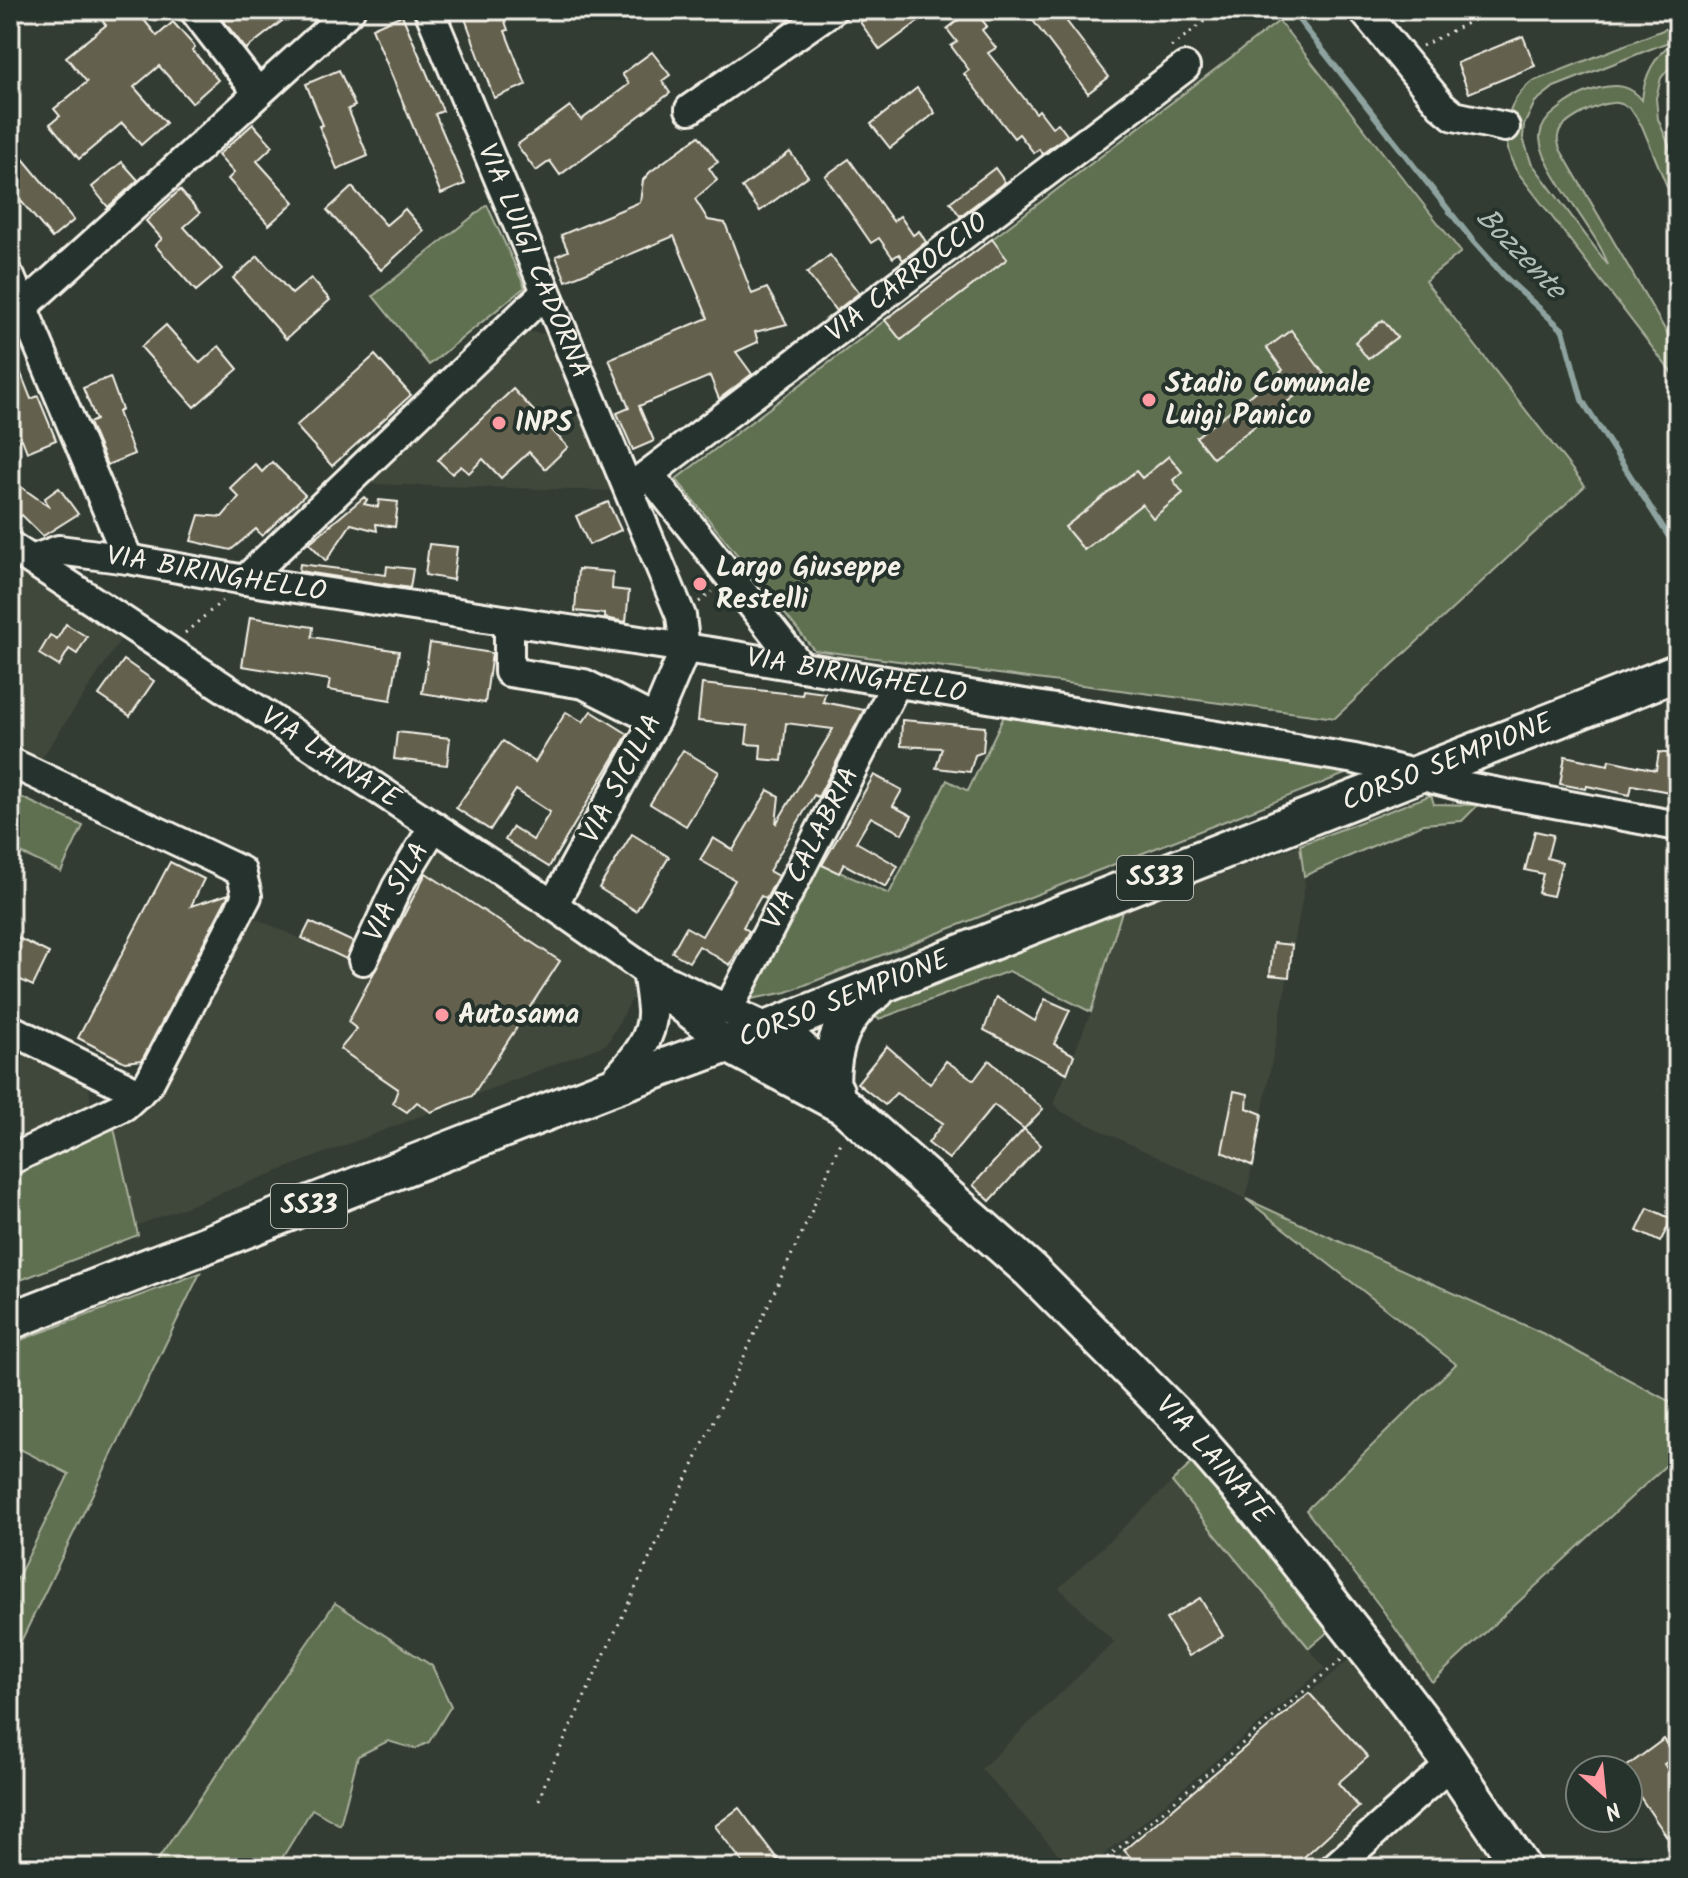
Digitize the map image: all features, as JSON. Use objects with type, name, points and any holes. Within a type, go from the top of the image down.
[{"type":"main road","name":"CORSO SEMPIONE","points":[[10,1321],[608,1088],[768,1029],[1678,672]]},
{"type":"main road","points":[[844,1103],[832,1055],[844,1027],[862,1000],[890,981]]},
{"type":"main road","name":"VIA LAINATE","points":[[768,1029],[784,1035],[801,1048],[844,1103],[1030,1270],[1181,1421],[1249,1499],[1362,1643],[1451,1764],[1522,1868]]},
{"type":"main road","name":"VIA LAINATE","points":[[728,1044],[844,1103]]},
{"type":"street","points":[[194,10],[258,93]]},
{"type":"street","points":[[17,313],[350,10]]},
{"type":"street","name":"VIA LUIGI CADORNA","points":[[429,10],[546,292],[639,481],[681,616],[685,649]]},
{"type":"street","points":[[690,109],[832,10]]},
{"type":"street","points":[[1363,10],[1441,105],[1454,116],[1505,127]]},
{"type":"street","name":"VIA CARROCCIO","points":[[639,481],[1178,57]]},
{"type":"street","points":[[10,277],[17,313],[128,559]]},
{"type":"street","points":[[245,580],[546,292]]},
{"type":"street","points":[[639,481],[731,578],[801,667]]},
{"type":"street","name":"VIA BIRINGHELLO","points":[[21,553],[59,550],[128,559],[801,667],[1355,759],[1462,786],[1678,826]]},
{"type":"street","name":"VIA LAINATE","points":[[21,553],[553,905],[647,971],[768,1029]]},
{"type":"street","points":[[509,621],[509,672],[584,684],[655,720]]},
{"type":"street","name":"VIA SICILIA","points":[[553,905],[655,720],[685,649]]},
{"type":"street","name":"VIA CALABRIA","points":[[722,1008],[734,998],[896,684]]},
{"type":"street","points":[[10,762],[241,871],[247,896],[149,1083],[124,1106],[10,1160]]},
{"type":"street","name":"VIA SILA","points":[[363,960],[397,887],[434,826]]},
{"type":"street","points":[[608,1088],[634,1057],[650,1029],[652,1012],[647,971]]},
{"type":"street","name":"VIA LAINATE","points":[[647,971],[677,1004],[728,1044]]},
{"type":"street","points":[[10,1029],[139,1093]]},
{"type":"street","points":[[1334,1868],[1451,1764]]},
{"type":"path","points":[[1178,57],[1219,10]]},
{"type":"path","points":[[1402,57],[1493,10]]},
{"type":"path","points":[[1546,10],[1559,17],[1577,10]]},
{"type":"path","points":[[681,616],[731,578]]},
{"type":"path","points":[[167,649],[245,580]]},
{"type":"path","points":[[539,1800],[803,1231],[842,1138],[844,1103]]},
{"type":"path","points":[[1095,1868],[1362,1643]]},
{"type":"shaded area","points":[[530,332],[547,334],[612,491],[366,484]]},
{"type":"shaded area","points":[[10,554],[127,630],[34,770],[10,758]]},
{"type":"shaded area","points":[[436,834],[644,978],[607,1044],[136,1226],[111,1115],[125,1109],[242,912],[362,967]]},
{"type":"shaded area","points":[[1300,845],[1305,885],[1246,1199],[1062,1112],[1054,1103],[1091,1012],[1122,911]]},
{"type":"shaded area","points":[[10,1045],[89,1084],[91,1105],[10,1142]]},
{"type":"shaded area","points":[[1172,1482],[1325,1668],[1089,1868],[1071,1868],[981,1769],[1114,1642],[1059,1588]]},
{"type":"shaded area","points":[[1360,1650],[1517,1868],[1103,1868]]},
{"type":"green space","name":"Stadio Comunale Luigi Panico","points":[[1279,21],[1461,252],[1425,281],[1585,486],[1335,718],[814,650],[676,479]]},
{"type":"green space","points":[[1678,24],[1678,57],[1661,78],[1656,98],[1658,119],[1678,167],[1678,213],[1642,126],[1630,108],[1615,103],[1589,110],[1565,125],[1560,130],[1558,140],[1560,149],[1678,352],[1678,381],[1516,170],[1507,146],[1507,123],[1514,101],[1531,82]],"holes":[[[1676,39],[1648,73],[1642,100],[1623,87],[1593,90],[1553,113],[1541,132],[1549,166],[1593,235],[1608,265],[1531,162],[1523,138],[1524,125],[1535,102],[1554,87]]]},
{"type":"green space","points":[[487,205],[525,287],[429,365],[373,296]]},
{"type":"green space","points":[[1005,714],[1348,773],[787,992],[746,1000],[819,863],[889,894],[947,780],[968,791]]},
{"type":"green space","points":[[10,792],[83,826],[61,872],[10,848]]},
{"type":"green space","points":[[1431,795],[1434,804],[1478,805],[1462,821],[1423,824],[1304,876],[1300,845]]},
{"type":"green space","points":[[1122,911],[1091,1012],[1009,971],[879,1019],[869,1014],[880,1006]]},
{"type":"green space","points":[[114,1128],[138,1235],[10,1284],[10,1265],[23,1259],[10,1247],[10,1174]]},
{"type":"green space","points":[[1246,1199],[1544,1334],[1678,1406],[1678,1454],[1432,1682],[1382,1609],[1306,1510],[1456,1364]]},
{"type":"green space","points":[[200,1273],[10,1664],[10,1593],[69,1474],[10,1444],[10,1344]]},
{"type":"green space","points":[[1196,1459],[1335,1626],[1309,1648],[1172,1482]]},
{"type":"green space","points":[[335,1603],[432,1666],[451,1706],[429,1742],[415,1749],[388,1741],[358,1756],[340,1825],[312,1809],[276,1868],[152,1868]]},
{"type":"building","points":[[93,10],[136,10],[157,36],[173,22],[218,80],[192,103],[159,66],[134,87],[166,123],[141,145],[122,123],[79,159],[50,124],[60,116],[54,109],[87,82],[66,57],[106,25]]},
{"type":"building","points":[[215,10],[296,10],[246,49]]},
{"type":"building","points":[[462,10],[501,10],[508,30],[505,31],[526,85],[494,98]]},
{"type":"building","points":[[877,10],[934,10],[880,50],[860,22]]},
{"type":"building","points":[[971,10],[987,26],[982,30],[996,48],[988,53],[1036,113],[1039,110],[1052,127],[1058,123],[1067,135],[1042,154],[1039,149],[1034,153],[1019,134],[1014,138],[964,74],[969,70],[951,46],[957,42],[947,29]]},
{"type":"building","points":[[1025,10],[1058,10],[1109,77],[1088,93]]},
{"type":"building","points":[[402,15],[443,111],[435,114],[465,184],[441,194],[372,28]]},
{"type":"building","points":[[1523,36],[1535,66],[1469,93],[1457,63]]},
{"type":"building","points":[[652,52],[670,75],[662,81],[670,93],[560,175],[550,161],[536,171],[517,145],[570,106],[581,120],[629,84],[622,74]]},
{"type":"building","points":[[339,70],[355,106],[348,109],[368,156],[337,169],[306,84]]},
{"type":"building","points":[[917,88],[935,113],[890,148],[871,124]]},
{"type":"building","points":[[253,124],[273,146],[257,161],[294,202],[269,225],[228,179],[234,173],[218,155]]},
{"type":"building","points":[[699,136],[718,162],[709,168],[717,180],[695,199],[708,220],[725,223],[752,294],[767,288],[787,324],[755,332],[758,342],[736,352],[752,374],[719,399],[710,376],[639,406],[654,441],[633,450],[617,413],[629,408],[609,359],[708,318],[674,236],[566,281],[556,256],[568,251],[561,235],[640,202],[643,180],[650,172]]},
{"type":"building","points":[[10,143],[74,220],[52,238],[10,188]]},
{"type":"building","points":[[790,152],[808,176],[760,211],[742,187]]},
{"type":"building","points":[[849,159],[893,221],[900,216],[913,235],[919,231],[926,242],[903,260],[899,254],[893,258],[879,238],[871,243],[825,176]]},
{"type":"building","points":[[122,162],[138,180],[108,207],[92,187]]},
{"type":"building","points":[[995,168],[1005,182],[960,216],[950,202]]},
{"type":"building","points":[[352,187],[386,225],[405,209],[424,231],[381,270],[327,210]]},
{"type":"building","points":[[180,190],[200,213],[184,227],[222,269],[196,291],[155,245],[162,239],[146,221]]},
{"type":"building","points":[[992,239],[1007,259],[901,340],[885,320]]},
{"type":"building","points":[[830,255],[859,293],[836,311],[807,273]]},
{"type":"building","points":[[258,256],[292,294],[311,278],[330,300],[286,339],[233,278]]},
{"type":"building","points":[[1383,320],[1397,337],[1368,359],[1355,342]]},
{"type":"building","points":[[166,325],[200,363],[219,346],[238,369],[194,407],[141,347]]},
{"type":"building","points":[[1291,330],[1324,374],[1213,458],[1196,437],[1283,370],[1267,348]]},
{"type":"building","points":[[11,348],[31,399],[38,396],[56,440],[27,452],[22,439],[10,444]]},
{"type":"building","points":[[375,355],[411,395],[332,466],[296,426]]},
{"type":"building","points":[[110,377],[122,410],[118,412],[134,454],[107,465],[89,423],[96,420],[83,388]]},
{"type":"building","points":[[513,389],[568,447],[545,469],[529,452],[501,478],[483,459],[469,473],[461,466],[452,474],[438,460]]},
{"type":"building","points":[[1169,456],[1182,472],[1173,480],[1183,493],[1153,518],[1142,504],[1084,550],[1065,527],[1136,471],[1142,478]]},
{"type":"building","points":[[272,462],[305,495],[262,536],[256,529],[231,550],[191,541],[199,515],[222,517],[239,497],[230,488],[255,464],[262,472]]},
{"type":"building","points":[[10,479],[48,506],[45,498],[59,488],[78,514],[43,536],[22,515],[10,525]]},
{"type":"building","points":[[364,497],[367,500],[364,504],[378,507],[379,500],[398,502],[395,527],[376,524],[377,531],[351,524],[326,561],[309,543]]},
{"type":"building","points":[[608,502],[621,530],[589,545],[576,516]]},
{"type":"building","points":[[429,544],[457,547],[453,580],[425,575]]},
{"type":"building","points":[[300,564],[386,575],[387,566],[413,569],[410,588],[299,571]]},
{"type":"building","points":[[578,569],[613,572],[612,589],[629,591],[626,622],[605,618],[605,614],[575,611]]},
{"type":"building","points":[[250,617],[313,627],[312,637],[399,651],[391,700],[328,690],[330,680],[242,666]]},
{"type":"building","points":[[66,624],[87,637],[77,654],[69,649],[59,666],[39,654],[50,635],[57,639]]},
{"type":"building","points":[[430,643],[492,653],[485,703],[422,693]]},
{"type":"building","points":[[124,660],[154,681],[130,716],[99,695]]},
{"type":"building","points":[[702,684],[802,695],[803,690],[825,693],[823,702],[864,710],[818,797],[814,795],[769,871],[778,876],[766,899],[761,896],[743,927],[749,931],[730,965],[699,946],[689,962],[672,952],[686,927],[702,936],[735,880],[700,860],[713,838],[733,850],[768,790],[779,796],[776,824],[833,729],[786,723],[782,761],[760,759],[761,745],[746,744],[748,726],[698,721]]},
{"type":"building","points":[[591,711],[628,734],[549,867],[505,840],[513,827],[533,840],[550,812],[516,790],[490,830],[456,808],[503,741],[535,762],[566,712],[583,722]]},
{"type":"building","points":[[902,720],[985,727],[983,752],[975,755],[970,772],[936,768],[942,748],[901,746]]},
{"type":"building","points":[[397,732],[450,738],[447,765],[394,759]]},
{"type":"building","points":[[683,750],[719,772],[686,826],[650,804]]},
{"type":"building","points":[[1659,752],[1678,755],[1675,793],[1632,785],[1630,795],[1560,784],[1565,756],[1608,765],[1609,760],[1656,770]]},
{"type":"building","points":[[874,775],[902,790],[893,806],[912,816],[902,834],[871,817],[856,842],[898,866],[886,887],[844,864],[839,873],[822,865]]},
{"type":"building","points":[[1535,831],[1553,835],[1547,858],[1562,862],[1553,896],[1538,893],[1543,874],[1525,870]]},
{"type":"building","points":[[632,834],[669,857],[636,911],[599,888]]},
{"type":"building","points":[[170,862],[204,879],[191,906],[229,894],[142,1060],[125,1062],[78,1038]]},
{"type":"building","points":[[426,873],[560,961],[472,1096],[431,1112],[417,1102],[407,1112],[393,1103],[398,1089],[340,1049],[357,1029],[348,1022]]},
{"type":"building","points":[[310,922],[353,942],[346,959],[302,938]]},
{"type":"building","points":[[10,934],[49,953],[33,986],[10,975]]},
{"type":"building","points":[[1273,943],[1292,945],[1289,977],[1270,975]]},
{"type":"building","points":[[996,997],[1035,1021],[1045,999],[1070,1010],[1054,1044],[1074,1055],[1067,1073],[984,1030]]},
{"type":"building","points":[[887,1046],[930,1084],[946,1061],[974,1080],[989,1060],[1043,1109],[1024,1129],[994,1105],[949,1159],[928,1143],[943,1123],[896,1093],[885,1105],[857,1083]]},
{"type":"building","points":[[1234,1091],[1248,1094],[1247,1108],[1262,1114],[1253,1166],[1222,1152]]},
{"type":"building","points":[[1024,1129],[1041,1145],[990,1201],[973,1185]]},
{"type":"building","points":[[1648,1208],[1672,1219],[1660,1242],[1637,1231]]},
{"type":"building","points":[[1200,1598],[1223,1636],[1189,1656],[1166,1619]]},
{"type":"building","points":[[1309,1693],[1368,1757],[1338,1783],[1359,1807],[1292,1868],[1140,1868],[1124,1850]]},
{"type":"building","points":[[1664,1739],[1676,1756],[1664,1764],[1678,1785],[1678,1853],[1644,1803],[1644,1754]]},
{"type":"building","points":[[739,1808],[784,1868],[747,1868],[715,1826]]},
{"type":"waterway","name":"Bozzente","points":[[1291,10],[1473,241],[1507,279],[1563,330],[1582,400],[1678,551]]},
{"type":"place","name":"Stadio Comunale Luigi Panico","points":[[1149,400]]},
{"type":"place","name":"INPS","points":[[499,423]]},
{"type":"place","name":"Largo Giuseppe Restelli","points":[[700,584]]},
{"type":"place","name":"Autosama","points":[[442,1015]]}]
